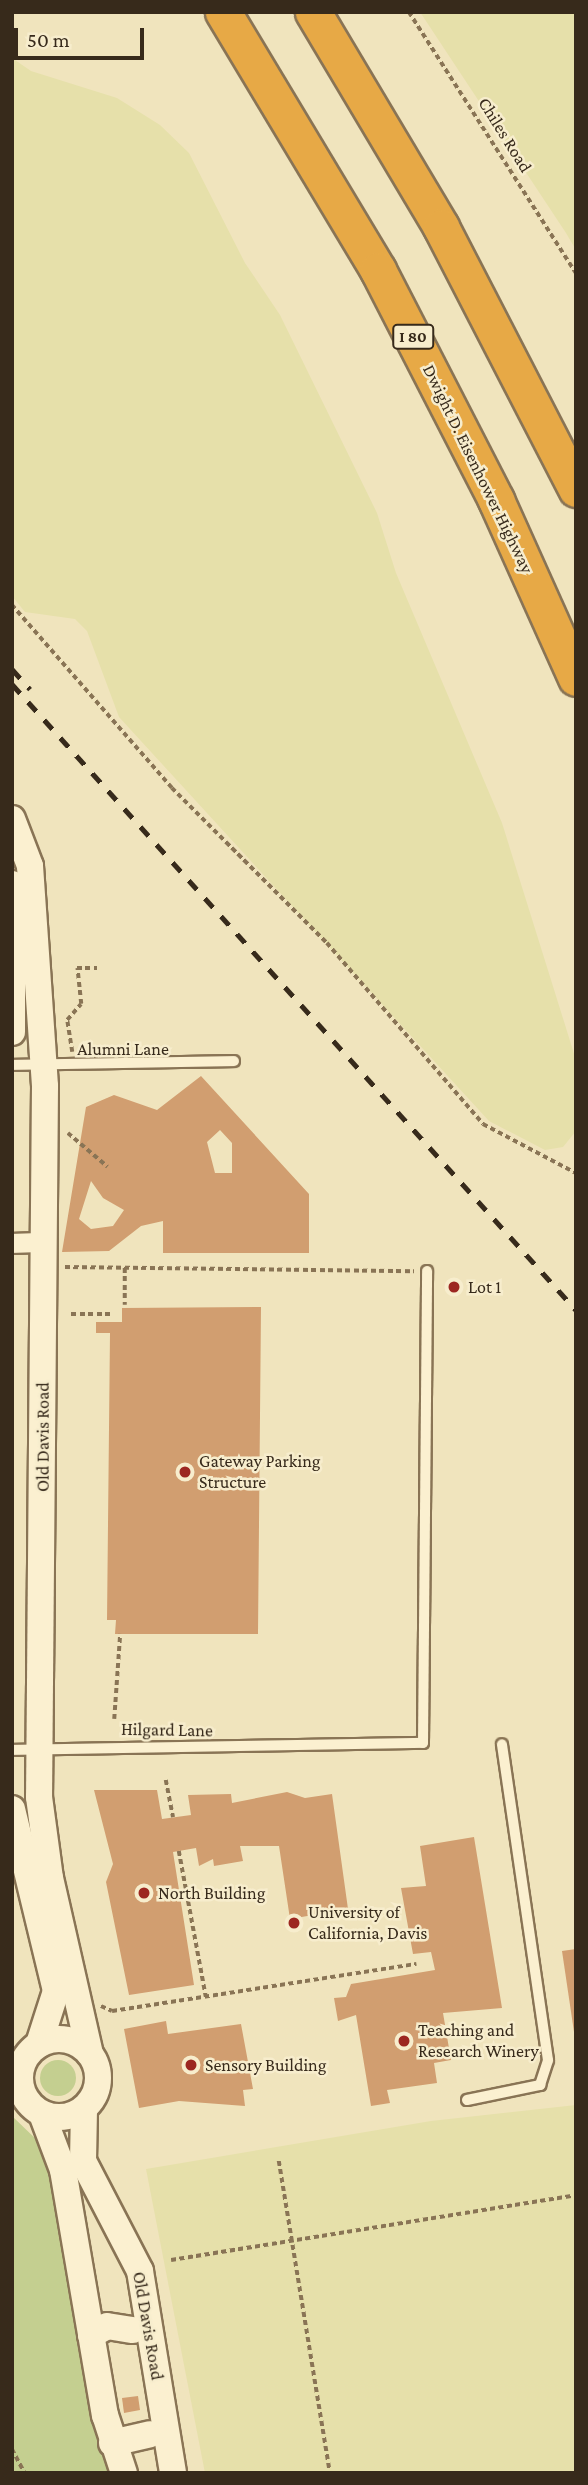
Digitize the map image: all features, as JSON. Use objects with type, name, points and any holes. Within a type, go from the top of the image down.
[{"type":"highway","name":"Dwight D. Eisenhower Highway","points":[[223,12],[378,270],[496,500],[576,678]]},
{"type":"highway","points":[[313,12],[441,227],[576,489]]},
{"type":"street","name":"Old Davis Road","points":[[12,819],[30,866],[44,1065],[44,1242],[24,1748],[90,2054]]},
{"type":"street","points":[[12,884],[12,1032]]},
{"type":"street","points":[[12,1243],[44,1242]]},
{"type":"street","points":[[12,1809],[56,1991],[25,2057],[20,2085],[28,2108],[63,2170],[112,2443],[124,2473]]},
{"type":"street","points":[[25,2057],[72,2041],[90,2054],[98,2077],[84,2109],[64,2118],[28,2108]]},
{"type":"street","name":"Old Davis Road","points":[[84,2109],[83,2161],[131,2250],[145,2302],[173,2473]]},
{"type":"street","points":[[145,2302],[133,2330],[150,2434],[161,2473]]},
{"type":"street","points":[[91,2335],[107,2326],[133,2330]]},
{"type":"street","points":[[112,2443],[150,2434]]},
{"type":"lane","name":"Alumni Lane","points":[[12,1065],[234,1061]]},
{"type":"lane","name":"Hilgard Lane","points":[[24,1748],[322,1742],[423,1743],[427,1271]]},
{"type":"lane","points":[[467,2100],[541,2085],[548,2068],[502,1744]]},
{"type":"path","name":"Chiles Road","points":[[409,12],[576,273]]},
{"type":"path","points":[[12,605],[172,788],[327,943],[483,1124],[576,1173]]},
{"type":"path","points":[[72,1054],[67,1020],[81,1004],[77,968],[97,968]]},
{"type":"path","points":[[68,1133],[108,1167]]},
{"type":"path","points":[[58,1267],[427,1271]]},
{"type":"path","points":[[125,1268],[125,1306]]},
{"type":"path","points":[[71,1314],[110,1314]]},
{"type":"path","points":[[114,1719],[120,1634]]},
{"type":"path","points":[[166,1780],[173,1818]]},
{"type":"path","points":[[179,1851],[206,1997]]},
{"type":"path","points":[[90,2002],[112,2011],[416,1964]]},
{"type":"path","points":[[279,2161],[330,2473]]},
{"type":"path","points":[[171,2260],[576,2195]]},
{"type":"path","points":[[12,2449],[25,2473]]},
{"type":"shaded area","points":[[420,12],[576,12],[576,250],[566,233]]},
{"type":"shaded area","points":[[12,58],[31,71],[117,98],[160,125],[189,153],[245,263],[280,315],[377,513],[396,573],[502,823],[576,1060],[576,1131],[563,1147],[545,1150],[489,1121],[119,717],[87,631],[75,619],[25,612],[12,596]]},
{"type":"shaded area","points":[[576,2105],[576,2473],[205,2473],[146,2169],[431,2121]]},
{"type":"green space","points":[[58,2060],[71,2065],[76,2078],[71,2091],[58,2096],[45,2091],[40,2078],[45,2065]]},
{"type":"green space","points":[[12,2116],[39,2142],[49,2165],[93,2425],[110,2473],[12,2473]]},
{"type":"building","points":[[201,1076],[309,1194],[309,1253],[163,1253],[163,1221],[141,1226],[109,1251],[62,1252],[86,1107],[114,1095],[157,1110]],"holes":[[[220,1130],[232,1143],[232,1173],[215,1173],[207,1142]],[[91,1181],[103,1198],[124,1210],[113,1226],[91,1229],[79,1219]]]},
{"type":"building","name":"Gateway Parking Structure","points":[[261,1307],[258,1634],[115,1634],[116,1620],[107,1620],[110,1333],[96,1333],[96,1322],[122,1322],[122,1308]]},
{"type":"building","points":[[94,1790],[157,1790],[162,1819],[191,1815],[188,1795],[231,1794],[232,1803],[287,1792],[305,1798],[332,1794],[348,1909],[290,1919],[279,1846],[240,1846],[243,1861],[214,1866],[213,1859],[199,1866],[196,1848],[173,1852],[194,1985],[129,1995],[106,1882],[113,1864]]},
{"type":"building","points":[[474,1837],[502,2008],[443,2013],[451,2060],[434,2063],[437,2083],[387,2090],[390,2103],[371,2106],[356,2015],[338,2021],[334,1998],[346,1997],[351,1984],[435,1970],[431,1952],[413,1954],[401,1888],[426,1886],[420,1846]]},
{"type":"building","points":[[576,1949],[576,2032],[574,2032],[562,1951]]},
{"type":"building","name":"Sensory Building","points":[[166,2021],[168,2034],[241,2024],[253,2089],[243,2090],[245,2106],[179,2101],[139,2108],[124,2029]]},
{"type":"building","points":[[138,2396],[140,2410],[124,2413],[122,2398]]},
{"type":"railway","points":[[12,669],[30,689]]},
{"type":"railway","points":[[12,684],[576,1310]]},
{"type":"place","name":"Lot 1","points":[[454,1287]]},
{"type":"place","name":"Gateway Parking Structure","points":[[185,1472]]},
{"type":"place","name":"North Building","points":[[144,1893]]},
{"type":"place","name":"University of California, Davis","points":[[294,1923]]},
{"type":"place","name":"Teaching and Research Winery","points":[[404,2041]]},
{"type":"place","name":"Sensory Building","points":[[191,2065]]}]
